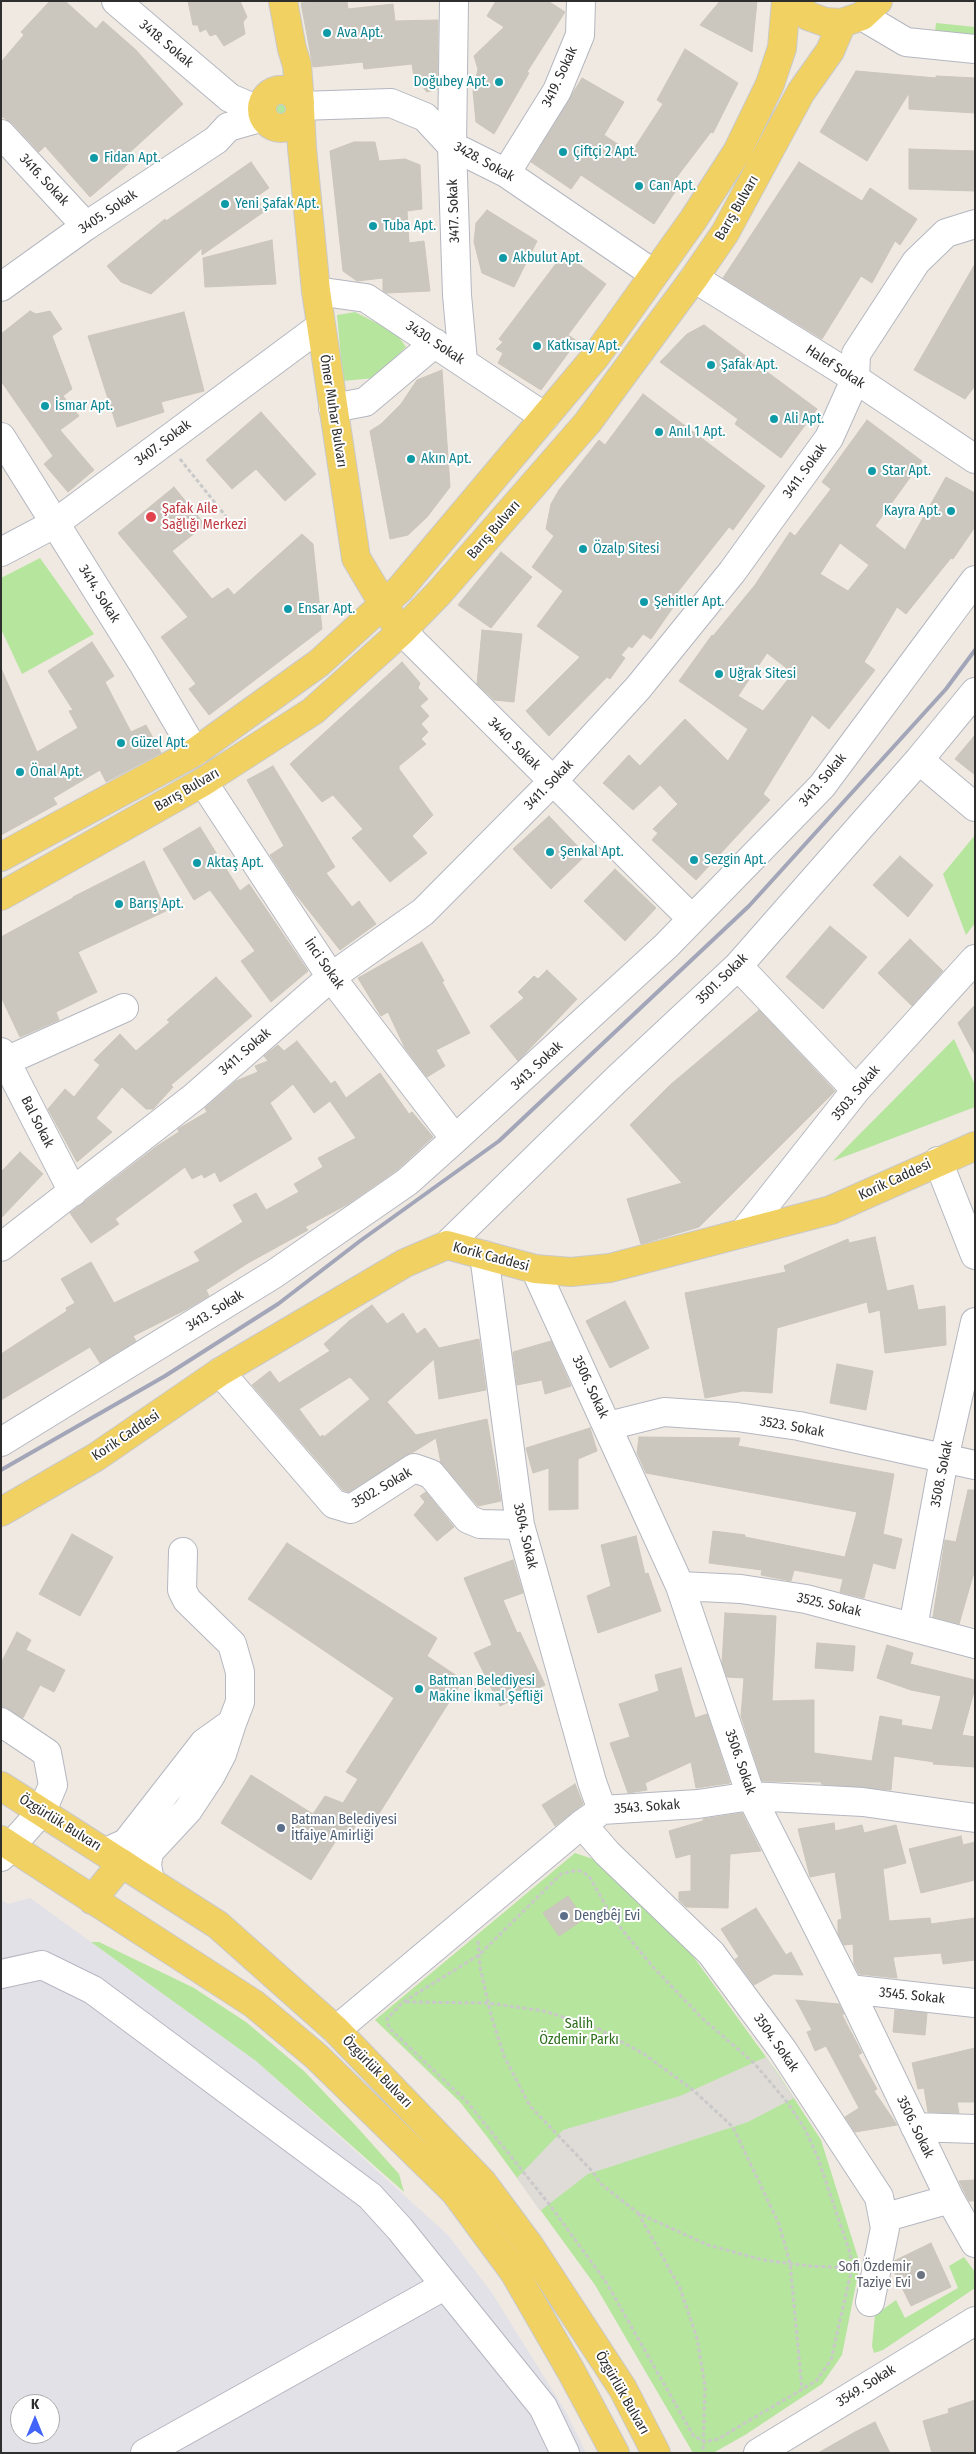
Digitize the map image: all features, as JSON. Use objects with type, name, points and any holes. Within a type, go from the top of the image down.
[{"type":"main road","points":[[269,111],[287,74],[292,49],[283,1]]},
{"type":"main road","name":"Barış Bulvarı","points":[[1,857],[195,752],[319,663],[400,589],[596,356],[737,152],[766,92],[782,48],[786,1]]},
{"type":"main road","points":[[794,1],[808,16],[824,22],[868,9]]},
{"type":"main road","name":"Barış Bulvarı","points":[[1,896],[203,782],[313,711],[402,631],[439,593],[588,422],[725,233],[801,92],[830,51],[868,9]]},
{"type":"main road","name":"Ömer Muhar Bulvarı","points":[[292,49],[297,65],[302,148],[320,326],[356,558],[383,605],[402,631]]},
{"type":"main road","points":[[269,111],[290,126],[299,116],[300,106]]},
{"type":"main road","points":[[269,111],[295,152],[306,177]]},
{"type":"main road","name":"Korik Caddesi","points":[[1,1512],[96,1458],[220,1372],[405,1262],[447,1245],[535,1269],[571,1272],[610,1268],[831,1210],[975,1146]]},
{"type":"main road","name":"Özgürlük Bulvarı","points":[[1,1786],[218,1925],[336,2030],[483,2183],[529,2245],[623,2389],[656,2453]]},
{"type":"main road","points":[[4,1848],[92,1900],[254,2004],[316,2056],[454,2192],[514,2272],[571,2371],[615,2453]]},
{"type":"main road","points":[[92,1900],[114,1857]]},
{"type":"street","name":"3418. Sokak","points":[[116,1],[217,87],[253,96],[269,111]]},
{"type":"street","name":"3417. Sokak","points":[[454,1],[452,146],[457,295],[463,361]]},
{"type":"street","name":"3419. Sokak","points":[[506,173],[557,91],[580,34],[581,2]]},
{"type":"street","points":[[868,9],[906,42],[975,49]]},
{"type":"street","name":"3428. Sokak","points":[[300,106],[391,103],[425,117],[452,146],[506,173],[654,274]]},
{"type":"street","name":"3405. Sokak","points":[[1,287],[86,226],[216,140],[228,127],[269,111]]},
{"type":"street","name":"3416. Sokak","points":[[1,134],[86,226]]},
{"type":"street","name":"3411. Sokak","points":[[1,1247],[194,1097],[331,976],[423,912],[552,782],[638,688],[732,572],[829,438],[855,380],[856,354],[916,262],[946,233],[975,224]]},
{"type":"street","name":"Halef Sokak","points":[[694,278],[975,459]]},
{"type":"street","name":"3430. Sokak","points":[[316,291],[366,298],[545,417]]},
{"type":"street","name":"3407. Sokak","points":[[1,552],[54,524],[320,326]]},
{"type":"street","points":[[333,408],[365,402],[435,343]]},
{"type":"street","name":"3414. Sokak","points":[[1,437],[142,662],[195,752]]},
{"type":"street","name":"3413. Sokak","points":[[1,1442],[274,1274],[407,1182],[659,953],[822,786],[975,580]]},
{"type":"street","name":"3440. Sokak","points":[[402,631],[692,919]]},
{"type":"street","name":"3501. Sokak","points":[[447,1245],[617,1079],[738,966],[919,760],[975,692]]},
{"type":"street","points":[[919,760],[975,808]]},
{"type":"street","name":"İnci Sokak","points":[[203,782],[331,976],[455,1139]]},
{"type":"street","name":"3503. Sokak","points":[[743,1233],[856,1090],[975,959]]},
{"type":"street","points":[[738,966],[856,1090]]},
{"type":"street","points":[[4,1056],[124,1008]]},
{"type":"street","name":"Bal Sokak","points":[[4,1056],[73,1192]]},
{"type":"street","points":[[938,1161],[975,1256]]},
{"type":"street","name":"3504. Sokak","points":[[484,1255],[520,1525],[592,1782],[592,1817],[607,1853],[711,1952],[782,2049],[879,2196],[885,2228],[864,2268],[870,2302]]},
{"type":"street","name":"3506. Sokak","points":[[535,1269],[680,1586],[751,1796],[849,1989],[950,2198],[975,2243]]},
{"type":"street","name":"3508. Sokak","points":[[913,1627],[944,1459],[975,1322]]},
{"type":"street","name":"3502. Sokak","points":[[220,1372],[334,1504],[351,1509],[414,1468],[431,1474],[468,1519],[480,1524],[520,1525]]},
{"type":"street","name":"3523. Sokak","points":[[608,1426],[664,1412],[737,1418],[799,1426],[975,1465]]},
{"type":"street","points":[[150,1881],[147,1866],[149,1852],[188,1810],[211,1775],[222,1754],[240,1702],[240,1672],[232,1644],[187,1600],[182,1590],[183,1552]]},
{"type":"street","name":"3525. Sokak","points":[[680,1586],[741,1589],[806,1599],[975,1644]]},
{"type":"street","points":[[1,1722],[47,1753],[53,1785],[42,1811],[4,1848]]},
{"type":"street","points":[[114,1857],[204,1743],[232,1723]]},
{"type":"street","name":"3543. Sokak","points":[[592,1817],[751,1796],[863,1802],[975,1818]]},
{"type":"street","points":[[336,2030],[592,1817]]},
{"type":"street","points":[[1,1974],[42,1965],[92,1990],[370,2196],[400,2230],[543,2407],[565,2453]]},
{"type":"street","name":"3545. Sokak","points":[[849,1989],[975,2002]]},
{"type":"street","points":[[915,2127],[975,2129]]},
{"type":"street","points":[[883,2218],[950,2198]]},
{"type":"street","points":[[145,2453],[444,2286]]},
{"type":"street","name":"3549. Sokak","points":[[758,2453],[975,2321]]},
{"type":"path","points":[[166,440],[232,524]]},
{"type":"path","points":[[578,1870],[589,1876],[614,1920],[653,1967],[703,2019],[754,2063],[791,2109],[805,2129],[818,2158],[850,2253],[864,2268],[831,2360],[816,2381],[738,2428],[718,2438],[704,2442],[693,2436],[606,2282],[548,2204],[468,2103],[389,2028],[387,2019],[403,2002],[479,1954],[561,1874],[578,1870]]},
{"type":"path","points":[[475,1916],[479,1954],[488,2003],[504,2056],[530,2106],[593,2172],[601,2184],[638,2213],[708,2245],[763,2260],[864,2268]]},
{"type":"path","points":[[366,2004],[403,2002],[488,2003],[544,2011],[595,2027],[644,2054],[693,2090],[733,2127],[779,2224],[790,2263],[802,2390]]},
{"type":"path","points":[[638,2213],[680,2288],[697,2338],[705,2385],[703,2453]]},
{"type":"shaded area","points":[[30,1898],[256,2061],[448,2235],[492,2293],[566,2412],[586,2453],[1,2453],[1,1900],[8,1904]]},
{"type":"shaded area","points":[[766,2057],[794,2098],[748,2122],[588,2174],[540,2211],[517,2178],[563,2130],[680,2096]]},
{"type":"green space","points":[[936,23],[975,27],[975,36],[935,32]]},
{"type":"green space","points":[[280,95],[289,99],[293,108],[289,117],[280,121],[271,117],[267,108],[271,99]]},
{"type":"green space","points":[[355,312],[396,333],[406,347],[374,378],[343,381],[337,315]]},
{"type":"green space","points":[[40,558],[94,634],[22,674],[1,629],[1,578]]},
{"type":"green space","points":[[975,835],[975,923],[966,935],[943,874]]},
{"type":"green space","points":[[954,1039],[975,1085],[975,1107],[833,1161]]},
{"type":"green space","name":"Salih Özdemir Parkı","points":[[575,1853],[608,1864],[664,1916],[779,2075],[821,2140],[860,2264],[842,2355],[822,2384],[745,2435],[713,2453],[693,2453],[595,2285],[460,2102],[375,2020]]},
{"type":"green space","points":[[91,1942],[99,1942],[194,1988],[246,2022],[304,2071],[357,2127],[399,2174],[404,2192],[256,2061]]},
{"type":"green space","points":[[964,2257],[975,2272],[975,2288],[883,2350],[874,2353],[872,2346],[875,2315],[896,2300],[905,2318],[958,2288],[949,2266]]},
{"type":"building","points":[[50,1],[65,1],[96,29],[103,21],[136,50],[183,104],[129,153],[134,159],[90,197],[45,146],[39,152],[12,123],[1,116],[1,62],[24,35],[21,32]]},
{"type":"building","points":[[188,1],[240,1],[247,17],[243,22],[245,34],[224,46],[216,34],[210,36],[206,29],[200,32],[198,25],[193,25]]},
{"type":"building","points":[[347,1],[348,9],[393,4],[395,21],[438,20],[437,89],[427,92],[421,85],[415,84],[412,64],[364,69],[363,62],[313,67],[301,3]]},
{"type":"building","points":[[496,1],[548,1],[565,12],[527,72],[529,73],[494,134],[476,122],[473,91],[478,69],[474,56],[504,27],[487,16]]},
{"type":"building","points":[[720,1],[757,1],[752,52],[700,25]]},
{"type":"building","points":[[685,49],[738,83],[713,133],[711,132],[673,182],[679,186],[654,224],[581,175],[571,189],[531,162],[582,78],[624,102],[604,135],[631,153],[663,104],[657,100]]},
{"type":"building","points":[[856,71],[936,78],[936,76],[975,78],[975,113],[909,109],[909,93],[867,161],[820,132]]},
{"type":"building","name":"Tuba Apt.","points":[[354,142],[375,142],[379,161],[405,159],[420,165],[422,209],[407,211],[409,243],[424,241],[430,291],[387,293],[383,291],[383,278],[357,281],[343,271],[330,151]]},
{"type":"building","points":[[909,149],[975,151],[975,191],[909,189]]},
{"type":"building","points":[[251,162],[269,188],[256,197],[265,211],[202,255],[202,248],[151,294],[121,282],[107,266],[165,219],[166,221]]},
{"type":"building","points":[[799,162],[862,201],[870,188],[917,219],[900,245],[895,241],[872,283],[861,276],[822,339],[723,278]]},
{"type":"building","name":"Akbulut Apt.","points":[[487,210],[537,241],[514,287],[482,273],[474,242],[476,223]]},
{"type":"building","points":[[272,240],[276,284],[205,287],[203,258]]},
{"type":"building","points":[[564,253],[606,284],[568,335],[577,341],[541,390],[498,363],[503,353],[496,349],[503,342],[499,339]]},
{"type":"building","points":[[975,264],[975,386],[965,399],[914,370]]},
{"type":"building","points":[[30,311],[36,314],[50,311],[62,329],[52,336],[72,389],[63,396],[79,416],[60,430],[94,470],[68,492],[44,464],[53,456],[1,381],[1,334]]},
{"type":"building","points":[[184,312],[204,391],[161,402],[164,412],[117,427],[88,336]]},
{"type":"building","points":[[704,325],[817,409],[781,458],[735,424],[738,419],[660,362],[687,334]]},
{"type":"building","name":"Akın Apt.","points":[[442,370],[450,487],[427,517],[408,535],[390,539],[370,431],[381,424],[401,404],[417,380]]},
{"type":"building","points":[[643,394],[765,486],[733,530],[729,527],[677,593],[681,596],[651,639],[643,634],[632,648],[629,646],[621,655],[625,658],[610,679],[607,677],[549,736],[526,711],[580,657],[537,626],[563,591],[532,567],[554,536],[546,529],[551,504],[559,490],[599,440],[605,445]]},
{"type":"building","points":[[261,412],[316,474],[285,501],[256,469],[232,489],[206,460]]},
{"type":"building","points":[[867,420],[922,461],[875,526],[905,550],[946,477],[975,493],[975,527],[953,559],[951,558],[906,614],[897,607],[864,662],[875,670],[829,729],[812,715],[763,794],[770,800],[696,880],[652,840],[658,833],[653,829],[678,804],[660,785],[633,810],[603,783],[629,755],[640,766],[685,719],[728,761],[748,729],[679,681],[712,635],[755,585],[790,532],[795,536],[831,489],[822,482]],"holes":[[[840,543],[869,565],[848,591],[820,574]],[[767,653],[793,673],[763,711],[738,696]]]},
{"type":"building","points":[[174,487],[205,525],[172,551],[212,599],[228,588],[234,595],[302,534],[313,544],[322,629],[209,715],[189,689],[196,684],[161,637],[188,617],[118,533]]},
{"type":"building","points":[[501,552],[532,577],[491,628],[458,605]]},
{"type":"building","points":[[482,630],[522,634],[514,702],[494,700],[477,684]]},
{"type":"building","points":[[92,642],[114,676],[105,682],[131,732],[146,725],[161,753],[106,782],[100,770],[53,798],[57,804],[1,835],[1,668],[37,752],[78,728],[69,711],[73,710],[48,671]]},
{"type":"building","points":[[402,662],[420,683],[418,688],[428,699],[420,706],[429,716],[421,724],[428,732],[421,739],[426,744],[399,766],[399,769],[433,815],[412,836],[427,853],[390,882],[352,838],[363,829],[333,795],[322,802],[290,764]]},
{"type":"building","points":[[975,735],[975,775],[955,759]]},
{"type":"building","points":[[273,766],[335,867],[326,873],[352,907],[359,901],[376,924],[340,950],[294,892],[270,855],[284,846],[247,780]]},
{"type":"building","name":"Şenkal Apt.","points":[[549,816],[586,855],[551,889],[513,849]]},
{"type":"building","points":[[200,827],[240,891],[249,884],[308,971],[271,1002],[241,961],[255,951],[210,890],[194,900],[163,849]]},
{"type":"building","points":[[900,856],[933,885],[908,917],[873,885]]},
{"type":"building","points":[[144,861],[166,911],[78,952],[97,992],[56,1012],[59,1020],[20,1037],[1,997],[1,937],[73,897]]},
{"type":"building","points":[[615,869],[656,908],[625,941],[584,901]]},
{"type":"building","points":[[830,926],[867,957],[823,1009],[786,977]]},
{"type":"building","points":[[910,939],[943,971],[912,1006],[878,973]]},
{"type":"building","points":[[422,942],[470,1033],[436,1050],[445,1066],[427,1077],[405,1048],[388,1012],[381,1016],[358,978]]},
{"type":"building","points":[[547,970],[577,999],[518,1061],[490,1026],[524,998],[518,992],[534,976],[538,979]]},
{"type":"building","points":[[216,977],[252,1016],[171,1085],[173,1087],[153,1109],[146,1109],[122,1087],[96,1118],[112,1132],[77,1162],[48,1109],[65,1089],[74,1097],[100,1065],[94,1060],[120,1034],[136,1051],[170,1022],[167,1020]]},
{"type":"building","points":[[975,1005],[975,1055],[958,1023]]},
{"type":"building","points":[[759,1010],[835,1091],[699,1227],[641,1244],[627,1199],[682,1183],[630,1125],[670,1085]]},
{"type":"building","points":[[297,1041],[331,1084],[335,1081],[346,1098],[380,1073],[409,1114],[412,1112],[433,1137],[397,1170],[348,1204],[305,1227],[308,1230],[248,1263],[206,1290],[209,1296],[133,1336],[136,1341],[100,1363],[90,1347],[1,1400],[1,1354],[67,1311],[66,1308],[75,1303],[61,1279],[91,1262],[114,1303],[200,1261],[194,1252],[243,1222],[233,1205],[256,1193],[266,1210],[299,1192],[294,1184],[323,1167],[318,1158],[356,1138],[330,1101],[314,1113],[293,1084],[270,1103],[292,1139],[220,1182],[215,1172],[204,1178],[202,1174],[192,1179],[185,1167],[115,1219],[119,1224],[91,1243],[70,1213],[157,1146],[179,1132],[178,1129],[207,1112],[205,1108],[236,1081],[258,1072],[255,1066],[268,1061],[264,1056],[278,1045],[284,1051]]},
{"type":"building","points":[[20,1152],[43,1174],[1,1218],[1,1172]]},
{"type":"building","points":[[875,1237],[887,1291],[913,1285],[918,1310],[945,1306],[946,1345],[885,1353],[880,1310],[869,1313],[867,1302],[777,1328],[772,1393],[743,1391],[705,1398],[685,1293],[786,1272],[784,1266],[848,1239],[849,1243]]},
{"type":"building","points":[[625,1301],[649,1348],[610,1368],[586,1321]]},
{"type":"building","points":[[372,1305],[387,1324],[403,1313],[417,1334],[425,1328],[439,1348],[479,1339],[486,1390],[439,1399],[434,1359],[387,1402],[416,1435],[487,1419],[501,1501],[478,1506],[441,1463],[436,1438],[349,1492],[343,1490],[252,1385],[270,1371],[279,1383],[330,1351],[324,1344],[349,1321]],"holes":[[[350,1377],[370,1399],[324,1437],[323,1435],[320,1437],[299,1409]]]},
{"type":"building","points":[[551,1341],[571,1386],[545,1394],[542,1380],[517,1385],[513,1352]]},
{"type":"building","points":[[837,1364],[873,1371],[866,1410],[830,1403]]},
{"type":"building","points":[[590,1428],[597,1451],[578,1459],[578,1509],[549,1510],[549,1468],[533,1473],[526,1448]]},
{"type":"building","points":[[639,1437],[740,1438],[738,1446],[894,1474],[883,1534],[902,1539],[895,1569],[873,1563],[864,1598],[840,1592],[843,1579],[794,1570],[791,1581],[761,1575],[762,1570],[709,1563],[713,1531],[745,1535],[745,1537],[845,1557],[857,1512],[646,1473],[637,1453]]},
{"type":"building","points":[[968,1490],[975,1490],[975,1569],[959,1624],[933,1617],[945,1540],[956,1542]]},
{"type":"building","points":[[426,1492],[454,1527],[437,1541],[414,1515],[425,1502],[420,1496]]},
{"type":"building","points":[[72,1534],[113,1557],[80,1616],[39,1594]]},
{"type":"building","points":[[636,1536],[645,1574],[648,1573],[661,1611],[598,1633],[587,1596],[611,1586],[601,1545]]},
{"type":"building","name":"Batman Belediyesi Makine İkmal Şefliği","points":[[287,1543],[437,1638],[427,1656],[463,1680],[370,1828],[357,1821],[351,1836],[342,1831],[311,1880],[221,1823],[251,1775],[313,1814],[325,1796],[343,1803],[358,1779],[346,1772],[394,1698],[248,1599]]},
{"type":"building","points":[[513,1560],[523,1593],[503,1600],[517,1633],[520,1632],[545,1685],[500,1706],[474,1653],[492,1645],[464,1578]]},
{"type":"building","points":[[725,1613],[776,1616],[772,1701],[814,1700],[814,1753],[872,1761],[880,1716],[902,1720],[901,1725],[932,1730],[941,1696],[911,1690],[877,1678],[887,1645],[913,1653],[910,1664],[975,1680],[975,1688],[962,1735],[975,1737],[975,1767],[933,1764],[934,1762],[894,1756],[891,1790],[821,1784],[822,1782],[762,1781],[741,1716],[744,1678],[727,1677],[722,1663]]},
{"type":"building","points":[[17,1632],[31,1640],[26,1650],[65,1670],[54,1692],[40,1685],[23,1718],[1,1707],[1,1663]]},
{"type":"building","points":[[817,1643],[855,1646],[853,1671],[815,1668]]},
{"type":"building","points":[[681,1668],[695,1718],[707,1714],[730,1783],[696,1788],[691,1762],[645,1783],[647,1790],[628,1793],[610,1743],[630,1737],[619,1704],[659,1691],[655,1675]]},
{"type":"building","points":[[575,1784],[583,1804],[555,1826],[542,1805]]},
{"type":"building","points":[[742,1813],[761,1851],[730,1854],[728,1908],[686,1907],[679,1900],[679,1892],[691,1891],[691,1854],[676,1858],[669,1831],[703,1821],[703,1819]]},
{"type":"building","points":[[834,1823],[835,1831],[862,1825],[864,1833],[896,1825],[906,1863],[883,1869],[889,1921],[930,1918],[931,1924],[975,1918],[975,1960],[943,1964],[941,1953],[893,1957],[897,1978],[859,1974],[854,1964],[853,1944],[844,1945],[838,1934],[838,1920],[842,1919],[835,1872],[810,1877],[798,1829]]},
{"type":"building","points":[[961,1836],[963,1845],[975,1842],[975,1880],[921,1893],[909,1849]]},
{"type":"building","name":"Dengbêj Evi","points":[[568,1896],[584,1919],[559,1936],[543,1913]]},
{"type":"building","points":[[756,1908],[786,1955],[791,1952],[803,1975],[774,1974],[754,1985],[735,1959],[739,1957],[721,1929]]},
{"type":"building","points":[[796,2000],[839,2004],[844,2014],[842,2015],[862,2053],[858,2055],[877,2089],[874,2091],[897,2125],[855,2132],[845,2117],[859,2108],[826,2046],[815,2051],[807,2032],[812,2030]]},
{"type":"building","points":[[895,2010],[927,2013],[925,2035],[893,2032]]},
{"type":"building","points":[[975,2048],[975,2102],[957,2102],[959,2113],[928,2112],[924,2088],[918,2089],[912,2063]]},
{"type":"building","points":[[975,2180],[975,2201],[969,2201],[959,2181]]},
{"type":"building","name":"Sofi Özdemir Taziye Evi","points":[[931,2243],[951,2287],[911,2306],[893,2269],[894,2261]]},
{"type":"building","points":[[975,2400],[975,2453],[932,2453],[923,2421],[949,2413],[948,2409]]},
{"type":"building","points":[[875,2422],[890,2453],[818,2453],[855,2432]]},
{"type":"railway","points":[[1,1470],[165,1376],[278,1304],[360,1241],[499,1141],[749,906],[946,689],[975,650]]},
{"type":"place","name":"Ava Apt.","points":[[327,33]]},
{"type":"place","name":"Doğubey Apt.","points":[[499,82]]},
{"type":"place","name":"Çiftçi 2 Apt.","points":[[563,152]]},
{"type":"place","name":"Fidan Apt.","points":[[94,158]]},
{"type":"place","name":"Can Apt.","points":[[639,186]]},
{"type":"place","name":"Yeni Şafak Apt.","points":[[225,204]]},
{"type":"place","name":"Tuba Apt.","points":[[373,226]]},
{"type":"place","name":"Akbulut Apt.","points":[[503,258]]},
{"type":"place","name":"Katkısay Apt.","points":[[537,346]]},
{"type":"place","name":"Şafak Apt.","points":[[711,365]]},
{"type":"place","name":"İsmar Apt.","points":[[45,406]]},
{"type":"place","name":"Ali Apt.","points":[[774,419]]},
{"type":"place","name":"Anıl 1 Apt.","points":[[659,432]]},
{"type":"place","name":"Akın Apt.","points":[[411,459]]},
{"type":"place","name":"Star Apt.","points":[[872,471]]},
{"type":"place","name":"Kayra Apt.","points":[[951,511]]},
{"type":"place","name":"Şafak Aile Sağlığı Merkezi","points":[[151,517]]},
{"type":"place","name":"Özalp Sitesi","points":[[583,549]]},
{"type":"place","name":"Şehitler Apt.","points":[[644,602]]},
{"type":"place","name":"Ensar Apt.","points":[[288,609]]},
{"type":"place","name":"Uğrak Sitesi","points":[[719,674]]},
{"type":"place","name":"Güzel Apt.","points":[[121,743]]},
{"type":"place","name":"Önal Apt.","points":[[20,772]]},
{"type":"place","name":"Şenkal Apt.","points":[[550,852]]},
{"type":"place","name":"Sezgin Apt.","points":[[694,860]]},
{"type":"place","name":"Aktaş Apt.","points":[[197,863]]},
{"type":"place","name":"Barış Apt.","points":[[119,904]]},
{"type":"place","name":"Batman Belediyesi Makine İkmal Şefliği","points":[[419,1689]]},
{"type":"place","name":"Batman Belediyesi İtfaiye Amirliği","points":[[281,1828]]},
{"type":"place","name":"Dengbêj Evi","points":[[564,1916]]},
{"type":"place","name":"Sofi Özdemir Taziye Evi","points":[[921,2275]]}]
